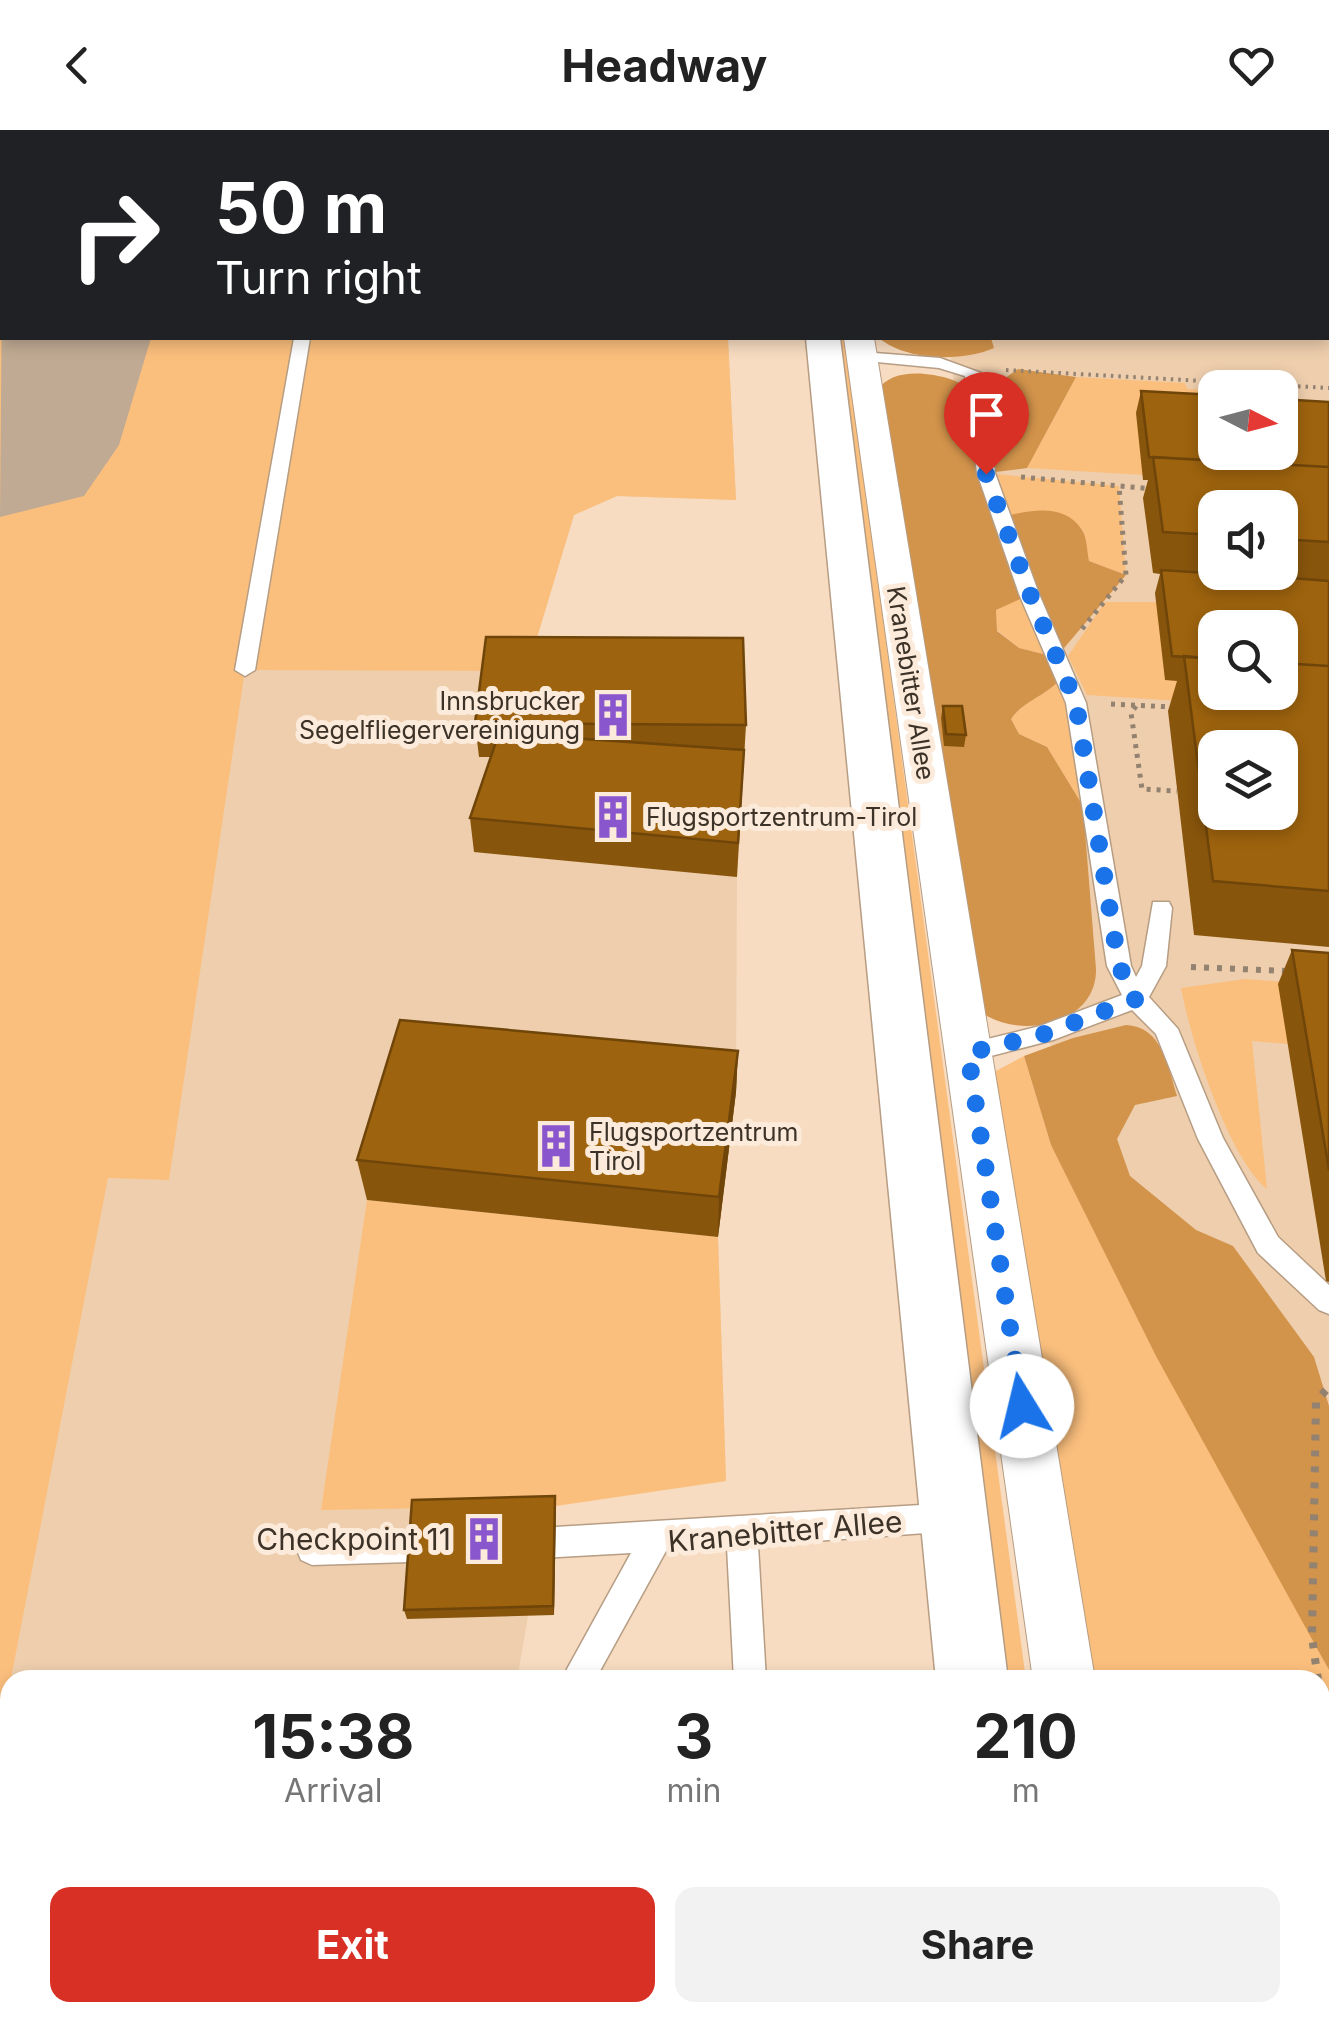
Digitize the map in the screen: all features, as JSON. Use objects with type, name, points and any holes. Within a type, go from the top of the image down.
[{"type":"main road","name":"Kranebitter Allee","points":[[848,344],[971,1670]]},
{"type":"street","name":"Kranebitter Allee","points":[[848,344],[968,1053],[1062,1670]]},
{"type":"lane","points":[[246,670],[302,340]]},
{"type":"lane","points":[[848,344],[974,373],[986,474],[1076,703],[1119,966],[1136,999],[1166,1029],[1211,1139],[1268,1246],[1329,1302]]},
{"type":"lane","points":[[968,1053],[1044,1034],[1136,999],[1154,966],[1160,908]]},
{"type":"lane","name":"Kranebitter Allee","points":[[583,1670],[657,1537],[954,1517]]},
{"type":"lane","points":[[742,1532],[749,1670]]},
{"type":"lane","points":[[312,1550],[657,1537]]},
{"type":"path","points":[[974,373],[1018,369],[1198,382]]},
{"type":"path","points":[[1298,387],[1329,388]]},
{"type":"path","points":[[1318,388],[1329,399]]},
{"type":"path","points":[[986,474],[1157,489]]},
{"type":"path","points":[[1057,657],[1126,575],[1118,486]]},
{"type":"path","points":[[1076,703],[1176,708]]},
{"type":"path","points":[[1136,705],[1131,713],[1142,789],[1177,791]]},
{"type":"path","points":[[1154,966],[1298,971]]},
{"type":"path","points":[[1317,1670],[1312,1637],[1316,1401],[1329,1387]]},
{"type":"shaded area","points":[[0,340],[728,340],[736,500],[617,496],[574,515],[527,670],[742,672],[744,759],[737,877],[736,1092],[718,1237],[726,1481],[547,1506],[519,1670],[0,1670]]},
{"type":"shaded area","points":[[0,340],[728,340],[736,500],[617,496],[574,515],[527,671],[245,670],[169,1180],[108,1178],[13,1670],[0,1670]]},
{"type":"shaded area","points":[[833,340],[845,340],[1025,1670],[1002,1670]]},
{"type":"shaded area","points":[[882,340],[992,340],[994,348],[967,356],[935,357],[890,346]]},
{"type":"shaded area","points":[[952,340],[1329,340],[1329,1519],[1044,1034],[951,360]]},
{"type":"shaded area","points":[[1018,369],[1076,377],[1027,468],[987,473],[1001,518],[1033,511],[1066,515],[1084,533],[1089,561],[1126,575],[1059,654],[1029,595],[996,610],[997,631],[1019,648],[1051,656],[1061,678],[1011,719],[1019,734],[1047,747],[1083,806],[1096,969],[1093,989],[1083,1005],[1068,1016],[1029,1026],[991,1018],[975,1007],[877,391],[891,378],[920,374],[950,379],[981,395],[993,396],[1002,388],[1001,381]]},
{"type":"shaded area","points":[[1076,377],[1185,383],[1187,389],[1198,389],[1198,431],[1143,475],[1027,468]]},
{"type":"shaded area","points":[[986,473],[1119,486],[1126,575],[1089,561],[1083,530],[1001,518]]},
{"type":"shaded area","points":[[1029,594],[1051,656],[1019,648],[997,630],[996,610]]},
{"type":"shaded area","points":[[1105,602],[1157,602],[1198,659],[1198,702],[1087,695],[1068,656]]},
{"type":"shaded area","points":[[1061,678],[1068,700],[1083,806],[1047,747],[1019,734],[1011,719]]},
{"type":"shaded area","points":[[1245,979],[1329,985],[1288,1044],[1252,1041],[1267,1189],[1252,1173],[1225,1125],[1202,1065],[1181,988]]},
{"type":"shaded area","points":[[1126,1025],[1148,1032],[1156,1040],[1177,1096],[1135,1105],[1117,1139],[1130,1176],[1196,1230],[1233,1246],[1314,1357],[1329,1406],[1329,1670],[1156,1356],[1051,1145],[1024,1056]]},
{"type":"shaded area","points":[[1024,1056],[1051,1145],[1329,1670],[1081,1670],[989,1092],[996,1071]]},
{"type":"shaded area","points":[[367,1200],[718,1237],[726,1481],[556,1506],[321,1510]]},
{"type":"building","points":[[1141,391],[1198,394],[1198,460],[1149,457]]},
{"type":"building","points":[[1298,400],[1329,402],[1329,467],[1298,465]]},
{"type":"building","points":[[1153,457],[1198,460],[1198,470],[1329,467],[1329,542],[1298,540],[1298,490],[1198,490],[1198,534],[1163,532]]},
{"type":"building","points":[[1161,570],[1198,572],[1198,590],[1298,590],[1298,578],[1329,581],[1329,666],[1298,664],[1298,610],[1198,610],[1198,658],[1172,656]]},
{"type":"building","points":[[486,637],[743,638],[746,725],[475,723]]},
{"type":"building","points":[[1184,656],[1198,657],[1198,710],[1298,710],[1298,664],[1329,666],[1329,891],[1213,881],[1206,830],[1298,830],[1298,730],[1198,730],[1198,765]]},
{"type":"building","points":[[943,706],[962,706],[966,735],[946,734]]},
{"type":"building","name":"Flugsportzentrum-Tirol","points":[[499,733],[744,750],[738,843],[470,818]]},
{"type":"building","points":[[1292,950],[1329,953],[1329,1170]]},
{"type":"building","name":"Flugsportzentrum Tirol","points":[[400,1020],[738,1051],[719,1197],[357,1160]]},
{"type":"building","name":"Checkpoint 11","points":[[555,1496],[553,1606],[404,1610],[412,1500]]},
{"type":"runway","points":[[0,445],[40,340]]},
{"type":"place","name":"Innsbrucker Segelfliegervereinigung","points":[[613,715]]},
{"type":"place","name":"Flugsportzentrum-Tirol","points":[[613,817]]},
{"type":"place","name":"Flugsportzentrum Tirol","points":[[556,1146]]},
{"type":"place","name":"Checkpoint 11","points":[[484,1539]]},
{"type":"route","points":[[986,474],[1076,703],[1119,966],[1136,999],[1044,1034],[968,1053],[1022,1406]]}]
